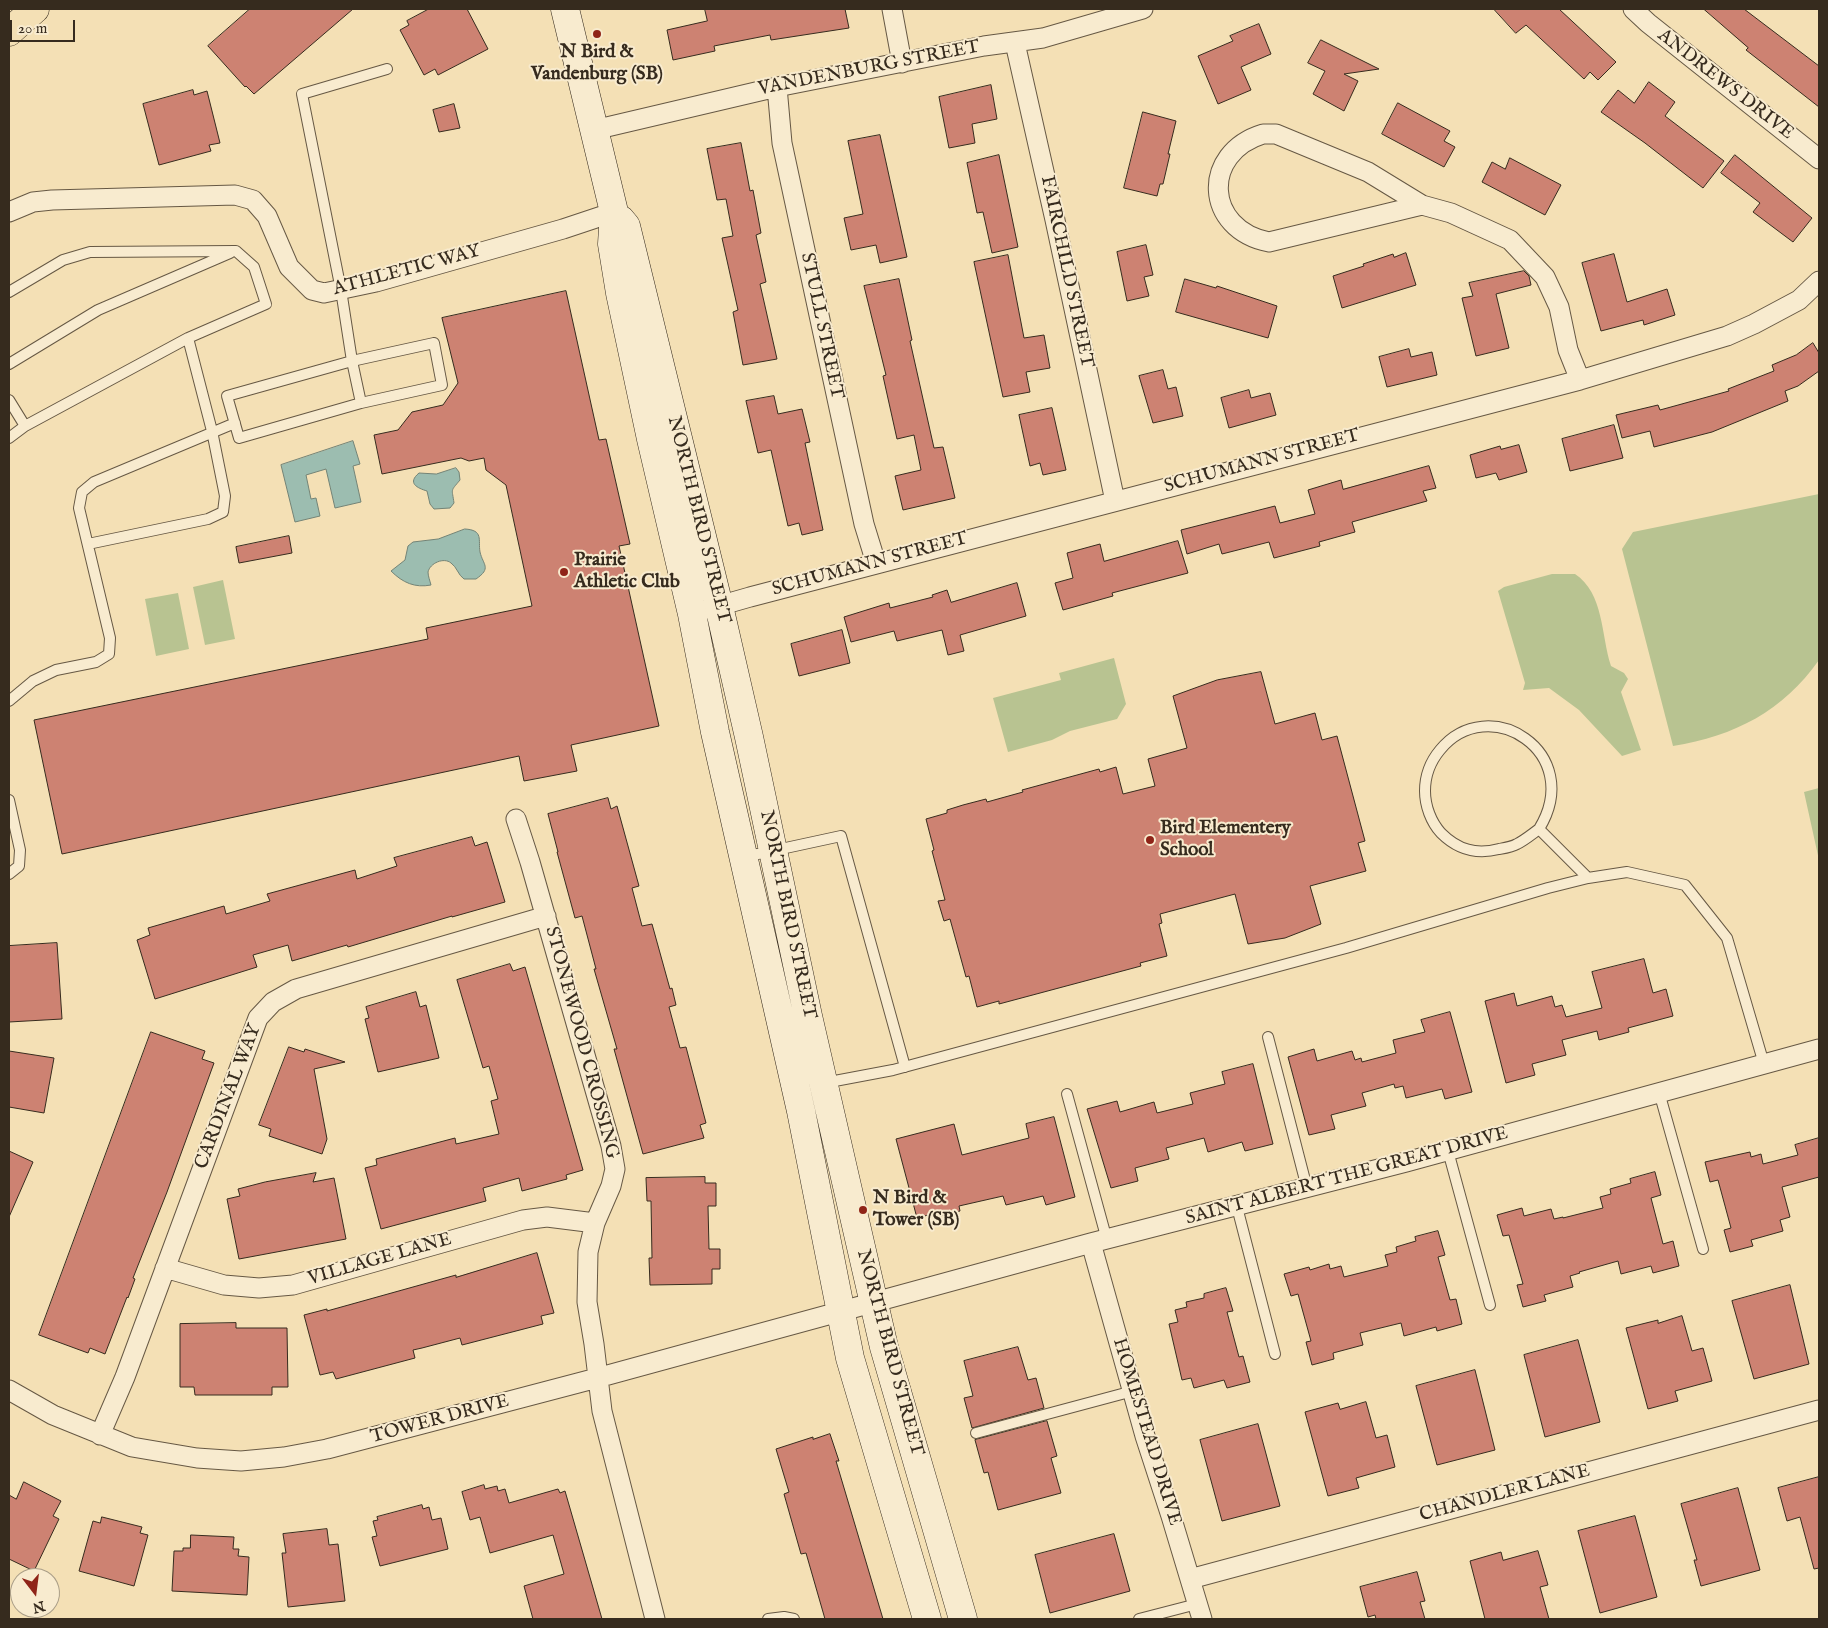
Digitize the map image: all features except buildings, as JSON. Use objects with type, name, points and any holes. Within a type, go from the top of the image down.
[{"type":"highway","points":[[9,32],[36,9]]},
{"type":"street","name":"NORTH BIRD STREET","points":[[565,9],[614,212],[612,244],[620,293],[651,439],[692,614],[715,732],[801,1111],[850,1358],[927,1619]]},
{"type":"street","points":[[892,9],[902,63]]},
{"type":"street","name":"VANDENBURG STREET","points":[[594,130],[777,87],[984,46],[1043,38],[1143,9]]},
{"type":"street","name":"ANDREWS DRIVE","points":[[1633,9],[1819,159]]},
{"type":"street","name":"FAIRCHILD STREET","points":[[1015,43],[1058,230],[1115,501]]},
{"type":"street","name":"STULL STREET","points":[[777,87],[782,143],[864,524],[876,564]]},
{"type":"street","points":[[1422,205],[1269,242],[1247,236],[1230,222],[1220,201],[1220,178],[1224,165],[1240,145],[1251,138],[1263,134],[1276,134],[1368,172],[1422,205],[1451,214],[1510,240],[1545,277],[1559,307],[1568,350],[1580,380]]},
{"type":"street","name":"ATHLETIC WAY","points":[[9,212],[33,202],[52,200],[235,195],[253,200],[267,216],[289,268],[312,290],[324,292],[341,290],[563,229],[614,212]]},
{"type":"street","name":"NORTH BIRD STREET","points":[[614,212],[626,226],[719,606],[823,1083],[884,1347],[963,1619]]},
{"type":"street","name":"SCHUMANN STREET","points":[[692,614],[1580,380],[1727,336],[1799,300],[1819,281]]},
{"type":"street","name":"STONEWOOD CROSSING","points":[[516,819],[546,916],[611,1146],[615,1168],[611,1186],[595,1223],[588,1252],[586,1302],[594,1344],[602,1412],[655,1619]]},
{"type":"street","name":"CARDINAL WAY","points":[[100,1435],[125,1377],[258,1018],[273,1002],[296,989],[546,916]]},
{"type":"street","name":"SAINT ALBERT THE GREAT DRIVE","points":[[874,1304],[1819,1049]]},
{"type":"street","name":"VILLAGE LANE","points":[[165,1268],[224,1285],[259,1288],[293,1285],[523,1220],[547,1217],[595,1223]]},
{"type":"street","name":"HOMESTEAD DRIVE","points":[[1099,1242],[1133,1391],[1199,1612]]},
{"type":"street","name":"TOWER DRIVE","points":[[9,1390],[53,1415],[132,1447],[197,1458],[241,1462],[327,1449],[841,1311],[874,1304]]},
{"type":"street","name":"CHANDLER LANE","points":[[1190,1579],[1819,1410]]},
{"type":"lane","points":[[361,403],[341,290],[302,94],[387,69]]},
{"type":"lane","points":[[9,364],[98,310],[236,250]]},
{"type":"lane","points":[[9,292],[63,260],[90,252],[236,250],[254,267],[266,304],[188,338],[25,426],[9,438]]},
{"type":"lane","points":[[88,544],[208,519],[223,512],[225,496],[212,431],[188,338]]},
{"type":"lane","points":[[434,343],[442,385],[361,403],[239,438],[227,396],[352,360],[434,343]]},
{"type":"lane","points":[[9,400],[25,426]]},
{"type":"lane","points":[[9,701],[33,681],[56,670],[96,662],[109,654],[110,638],[78,508],[82,492],[94,482],[235,423]]},
{"type":"lane","points":[[1480,727],[1494,727],[1507,730],[1525,739],[1540,753],[1547,764],[1551,777],[1551,804],[1539,829],[1516,845],[1494,851],[1470,852],[1458,847],[1438,830],[1427,806],[1425,780],[1435,756],[1454,736],[1480,727]]},
{"type":"lane","points":[[9,800],[20,850],[19,866],[9,874]]},
{"type":"lane","points":[[1539,829],[1588,878]]},
{"type":"lane","points":[[743,858],[841,836],[905,1067]]},
{"type":"lane","points":[[823,1083],[905,1067],[1346,948],[1548,888],[1588,878],[1627,872],[1685,885],[1727,938],[1764,1064]]},
{"type":"lane","points":[[1268,1037],[1307,1188]]},
{"type":"lane","points":[[1659,1092],[1703,1249]]},
{"type":"lane","points":[[1067,1094],[1099,1242]]},
{"type":"lane","points":[[1448,1150],[1490,1304]]},
{"type":"lane","points":[[1237,1207],[1275,1354]]},
{"type":"lane","points":[[976,1432],[1133,1391]]},
{"type":"lane","points":[[1139,1619],[1199,1612]]},
{"type":"lane","points":[[768,1619],[784,1616],[794,1619]]},
{"type":"green space","points":[[1819,494],[1819,660],[1790,694],[1756,718],[1717,736],[1673,746],[1622,549],[1633,532]]},
{"type":"green space","points":[[1552,574],[1575,574],[1591,592],[1600,616],[1611,666],[1624,673],[1628,679],[1621,692],[1641,750],[1622,756],[1579,710],[1549,688],[1523,690],[1525,683],[1498,591],[1504,587]]},
{"type":"green space","points":[[223,580],[235,639],[205,645],[193,587]]},
{"type":"green space","points":[[178,593],[189,649],[156,656],[145,599]]},
{"type":"green space","points":[[1114,658],[1126,704],[1117,719],[1070,731],[1052,740],[1008,752],[993,698],[1061,680],[1059,673]]},
{"type":"green space","points":[[1819,788],[1819,860],[1804,792]]},
{"type":"shaded area","points":[[353,441],[360,464],[353,466],[361,502],[335,508],[326,469],[306,475],[311,499],[316,498],[320,516],[295,522],[281,465]]},
{"type":"shaded area","points":[[456,468],[459,472],[460,480],[452,490],[454,503],[450,508],[434,509],[430,504],[427,491],[415,485],[415,477],[419,473],[436,474]]},
{"type":"shaded area","points":[[465,529],[475,531],[479,536],[480,552],[485,569],[476,579],[464,579],[448,561],[441,561],[431,566],[428,574],[431,585],[420,586],[410,584],[400,579],[391,571],[405,560],[408,546],[413,542],[438,539]]},
{"type":"place","name":"N Bird & Vandenburg (SB)","points":[[597,34]]},
{"type":"place","name":"Prairie Athletic Club","points":[[564,572]]},
{"type":"place","name":"Bird Elementery School","points":[[1150,840]]},
{"type":"place","name":"N Bird & Tower (SB)","points":[[863,1210]]}]
